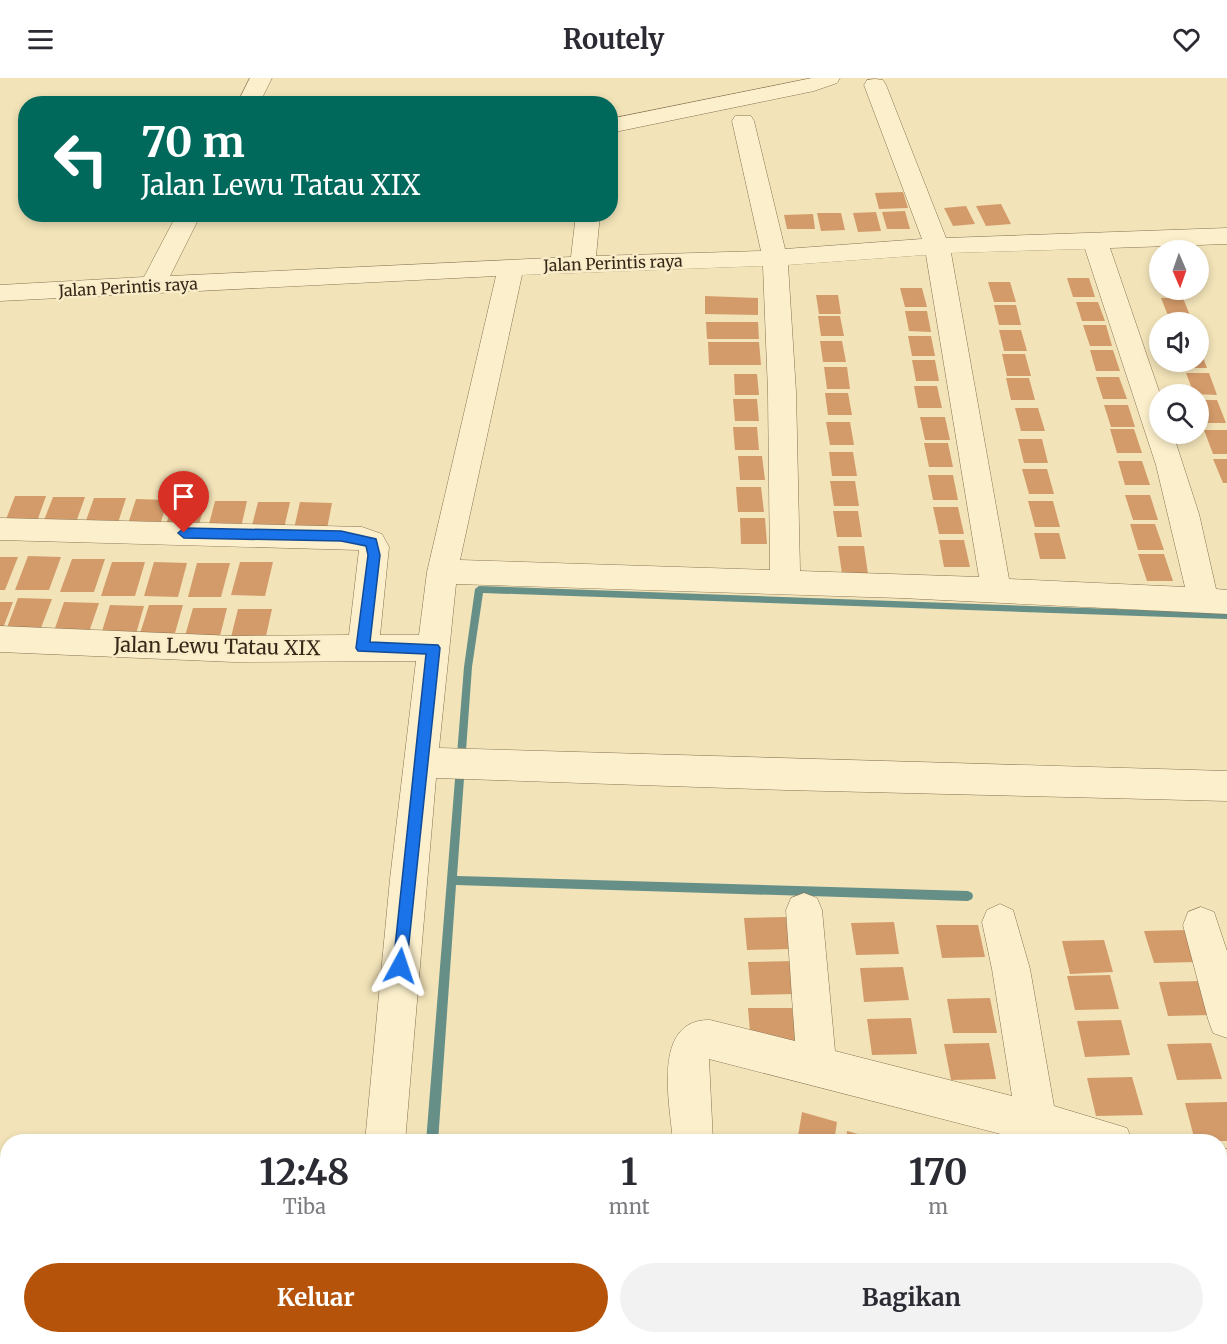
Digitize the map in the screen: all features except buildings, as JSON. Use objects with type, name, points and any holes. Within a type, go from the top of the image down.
[{"type":"street","points":[[252,96],[261,78]]},
{"type":"street","points":[[618,124],[814,85],[829,78]]},
{"type":"street","points":[[875,85],[937,246],[996,591]]},
{"type":"street","points":[[743,121],[775,258],[782,392],[785,582]]},
{"type":"street","points":[[152,286],[185,222]]},
{"type":"street","points":[[583,264],[587,222]]},
{"type":"street","name":"Jalan Perintis raya","points":[[0,293],[511,267],[775,258],[937,246],[1227,236]]},
{"type":"street","points":[[442,572],[785,582],[1215,602],[1095,241]]},
{"type":"street","points":[[386,1134],[437,762],[434,648],[442,572],[511,267]]},
{"type":"street","points":[[0,529],[341,536],[372,542],[374,548],[363,648]]},
{"type":"street","name":"Jalan Lewu Tatau XIX","points":[[0,639],[234,649],[434,648]]},
{"type":"street","points":[[437,762],[505,766],[1227,786]]},
{"type":"street","points":[[804,910],[817,1065]]},
{"type":"street","points":[[1000,922],[1011,969],[1036,1122]]},
{"type":"street","points":[[1201,925],[1227,1019]]},
{"type":"street","points":[[692,1134],[688,1070],[690,1048],[693,1043],[708,1040],[817,1065],[1082,1134]]},
{"type":"waterway","points":[[452,880],[468,667],[479,589]]},
{"type":"waterway","points":[[479,590],[1227,616]]},
{"type":"waterway","points":[[433,1134],[452,880]]},
{"type":"waterway","points":[[452,880],[968,896]]},
{"type":"route","points":[[184,533],[341,536],[372,542],[374,555],[363,648],[434,648],[400,966]]}]
